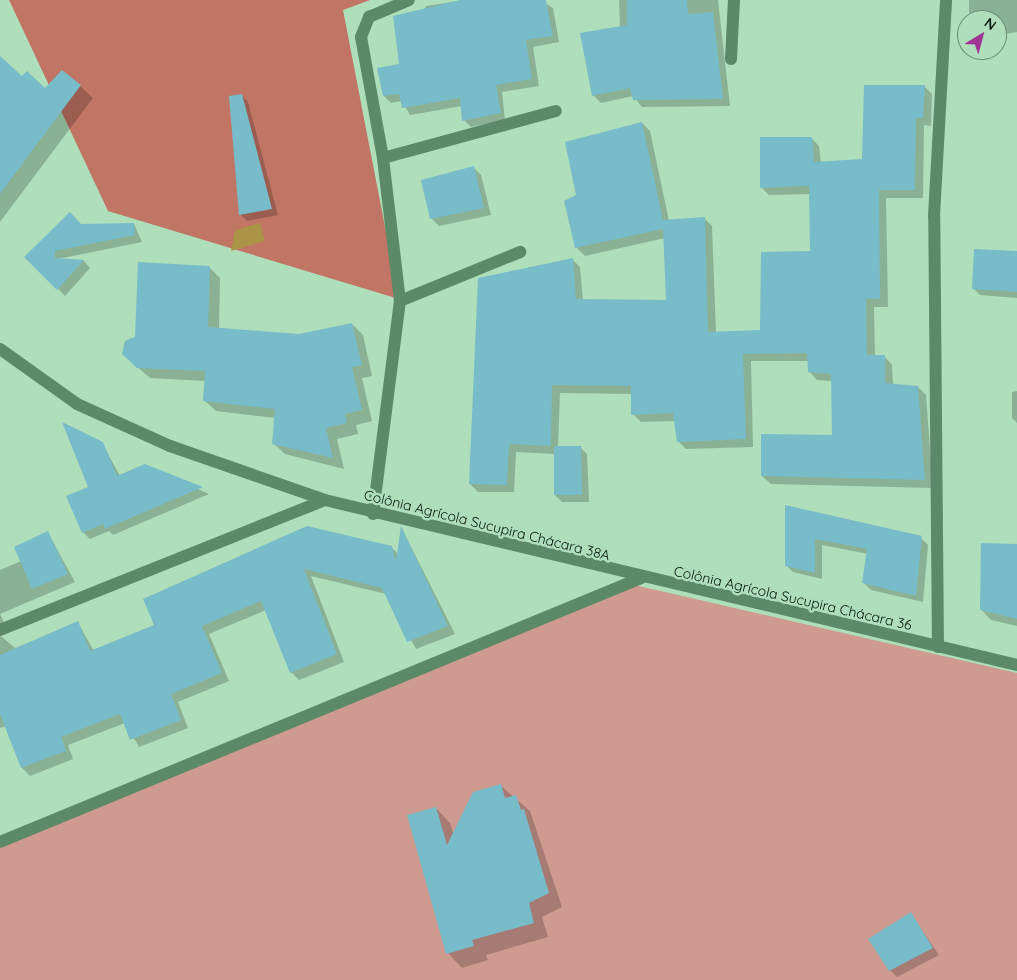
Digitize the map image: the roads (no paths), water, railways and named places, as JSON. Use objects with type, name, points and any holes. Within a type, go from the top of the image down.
[{"type":"street","points":[[372,514],[400,301],[383,158],[361,37],[369,17],[409,0]]},
{"type":"street","points":[[731,59],[734,0]]},
{"type":"street","points":[[938,647],[934,216],[946,0]]},
{"type":"street","points":[[383,158],[556,112]]},
{"type":"street","points":[[400,301],[520,252]]},
{"type":"street","name":"Colônia Agrícola Sucupira Chácara 38A","points":[[0,349],[77,404],[170,446],[325,500],[372,514],[642,578]]},
{"type":"street","points":[[0,630],[265,521],[325,500]]},
{"type":"street","points":[[0,842],[642,578]]},
{"type":"street","name":"Colônia Agrícola Sucupira Chácara 36","points":[[642,578],[1017,665]]}]
